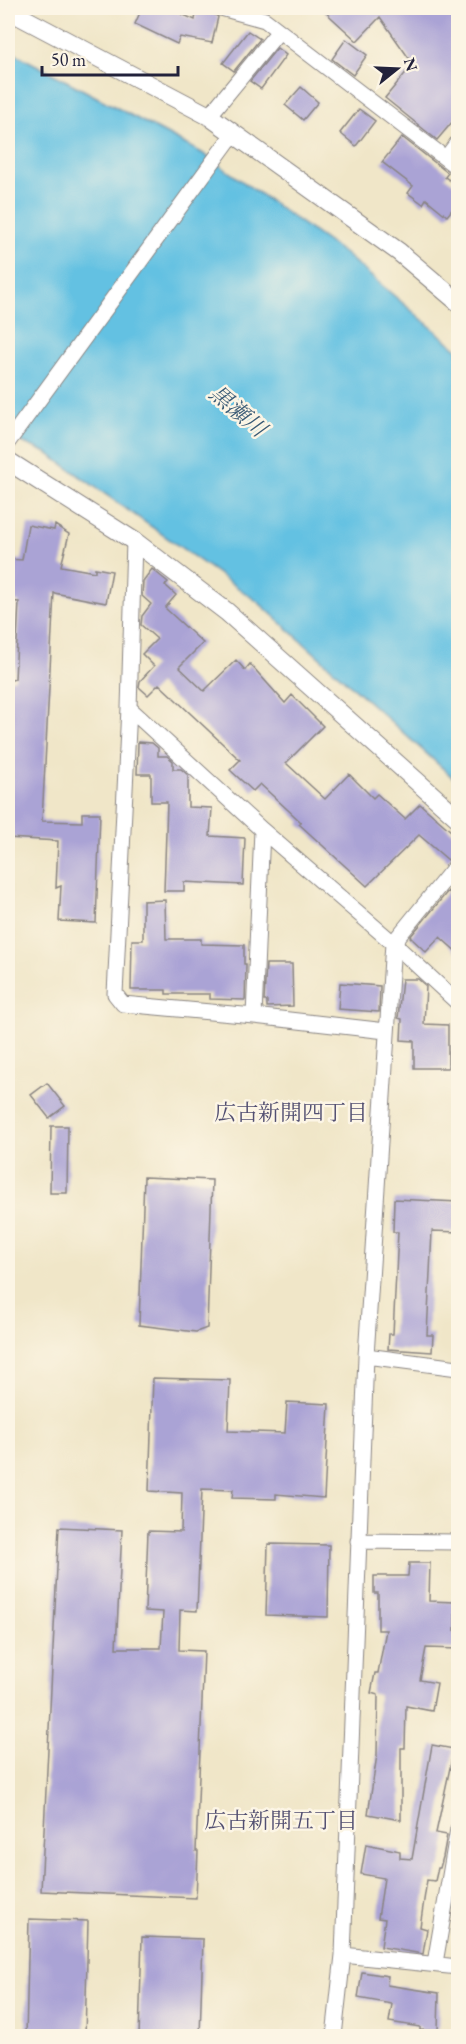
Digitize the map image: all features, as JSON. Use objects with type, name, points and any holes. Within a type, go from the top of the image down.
[{"type":"street","points":[[221,8],[269,14],[279,31],[459,168]]},
{"type":"street","points":[[8,10],[209,116],[229,140],[399,252],[459,302]]},
{"type":"street","points":[[209,116],[279,31]]},
{"type":"street","points":[[8,442],[229,140]]},
{"type":"street","points":[[446,158],[459,142]]},
{"type":"street","points":[[8,461],[134,541],[227,612],[459,818]]},
{"type":"street","points":[[134,541],[129,708],[115,994],[123,1004],[387,1031]]},
{"type":"street","points":[[129,708],[262,830],[459,1003]]},
{"type":"street","points":[[254,1016],[262,830]]},
{"type":"street","points":[[334,2037],[343,1955],[366,1356],[393,943],[459,863]]},
{"type":"street","points":[[366,1356],[459,1368]]},
{"type":"street","points":[[358,1541],[459,1542]]},
{"type":"street","points":[[435,1964],[459,1829]]},
{"type":"street","points":[[343,1955],[459,1967]]},
{"type":"water","name":"黒瀬川","points":[[8,50],[202,153],[345,254],[458,350],[458,782],[258,602],[47,453],[8,436]]},
{"type":"building","points":[[142,8],[168,8],[195,20],[197,8],[212,8],[218,17],[212,43],[180,37],[177,44],[135,24]]},
{"type":"building","points":[[321,8],[459,8],[459,114],[437,140],[385,98],[413,64],[380,17],[357,41]]},
{"type":"building","points":[[248,31],[260,39],[234,71],[223,63]]},
{"type":"building","points":[[346,39],[367,55],[353,75],[332,59]]},
{"type":"building","points":[[277,48],[286,55],[261,89],[250,81]]},
{"type":"building","points":[[301,87],[318,102],[303,120],[285,105]]},
{"type":"building","points":[[359,109],[375,121],[356,146],[340,133]]},
{"type":"building","points":[[402,137],[448,173],[445,177],[459,187],[459,201],[447,216],[426,199],[423,204],[408,193],[413,186],[382,162]]},
{"type":"building","points":[[28,525],[54,530],[55,525],[69,534],[61,566],[95,572],[95,568],[112,571],[106,603],[54,593],[42,821],[82,822],[82,813],[100,813],[96,923],[59,921],[61,886],[56,888],[58,841],[8,838],[12,723],[8,722],[8,681],[15,679],[19,602],[8,601],[8,559],[22,560]]},
{"type":"building","points":[[152,569],[168,582],[165,585],[176,595],[165,608],[203,643],[179,667],[204,691],[236,660],[245,670],[250,664],[285,703],[292,695],[323,726],[286,763],[325,799],[349,774],[373,798],[377,794],[405,819],[420,804],[459,838],[459,849],[448,860],[419,835],[367,886],[299,824],[301,822],[260,784],[253,791],[230,770],[240,760],[159,684],[148,695],[139,687],[140,681],[154,666],[142,654],[157,639],[141,625],[142,616],[151,604],[142,596],[143,581]]},
{"type":"building","points":[[138,742],[152,743],[158,748],[158,756],[167,756],[173,761],[173,769],[181,769],[188,775],[188,807],[212,808],[210,836],[245,838],[243,885],[184,882],[184,891],[164,891],[167,802],[151,802],[151,774],[137,774]]},
{"type":"building","points":[[448,891],[459,902],[459,954],[440,937],[426,952],[410,937]]},
{"type":"building","points":[[165,900],[166,939],[201,939],[201,944],[244,945],[245,1000],[210,999],[210,994],[166,994],[166,990],[131,990],[132,940],[143,940],[143,901]]},
{"type":"building","points":[[266,964],[292,964],[293,1006],[267,1007],[267,1001],[264,1001]]},
{"type":"building","points":[[402,979],[418,979],[426,986],[424,1024],[448,1025],[448,1068],[414,1068],[414,1041],[401,1040],[402,1019],[398,1018]]},
{"type":"building","points":[[340,983],[380,986],[379,1012],[338,1009]]},
{"type":"building","points":[[47,1083],[65,1106],[49,1118],[31,1095]]},
{"type":"building","points":[[51,1126],[68,1126],[67,1193],[50,1193]]},
{"type":"building","points":[[144,1177],[212,1180],[207,1328],[196,1332],[139,1325]]},
{"type":"building","points":[[394,1199],[459,1202],[459,1232],[432,1231],[427,1335],[433,1335],[432,1352],[388,1349],[389,1334],[393,1334],[398,1232],[393,1232]]},
{"type":"building","points":[[153,1378],[230,1380],[228,1431],[285,1433],[287,1402],[329,1404],[324,1498],[276,1494],[276,1499],[232,1498],[233,1490],[202,1489],[197,1611],[180,1610],[179,1650],[204,1651],[196,1898],[41,1891],[59,1527],[122,1530],[116,1648],[161,1648],[163,1612],[145,1611],[148,1531],[181,1532],[182,1493],[149,1491]]},
{"type":"building","points":[[268,1544],[329,1545],[328,1617],[266,1615]]},
{"type":"building","points":[[409,1563],[430,1563],[429,1601],[455,1602],[455,1631],[459,1631],[459,1649],[426,1648],[420,1680],[437,1683],[432,1711],[406,1706],[405,1748],[401,1748],[401,1820],[368,1814],[377,1755],[378,1695],[371,1693],[375,1673],[378,1673],[386,1630],[378,1630],[378,1593],[374,1593],[374,1576],[408,1576]]},
{"type":"building","points":[[432,1745],[454,1749],[436,1833],[447,1835],[443,1857],[435,1881],[427,1880],[420,1927],[427,1929],[423,1954],[381,1947],[385,1919],[378,1918],[384,1878],[361,1874],[366,1844],[400,1851],[400,1858],[412,1859]]},
{"type":"building","points":[[29,1919],[88,1921],[85,2037],[26,2037]]},
{"type":"building","points":[[142,1937],[203,1939],[200,2037],[139,2037]]},
{"type":"building","points":[[362,1972],[388,1976],[387,1985],[439,1993],[438,2031],[420,2030],[420,2027],[389,2022],[392,2004],[358,1998]]},
{"type":"district","name":"広古新開四丁目","points":[[291,1112]]},
{"type":"district","name":"広古新開五丁目","points":[[281,1820]]}]
